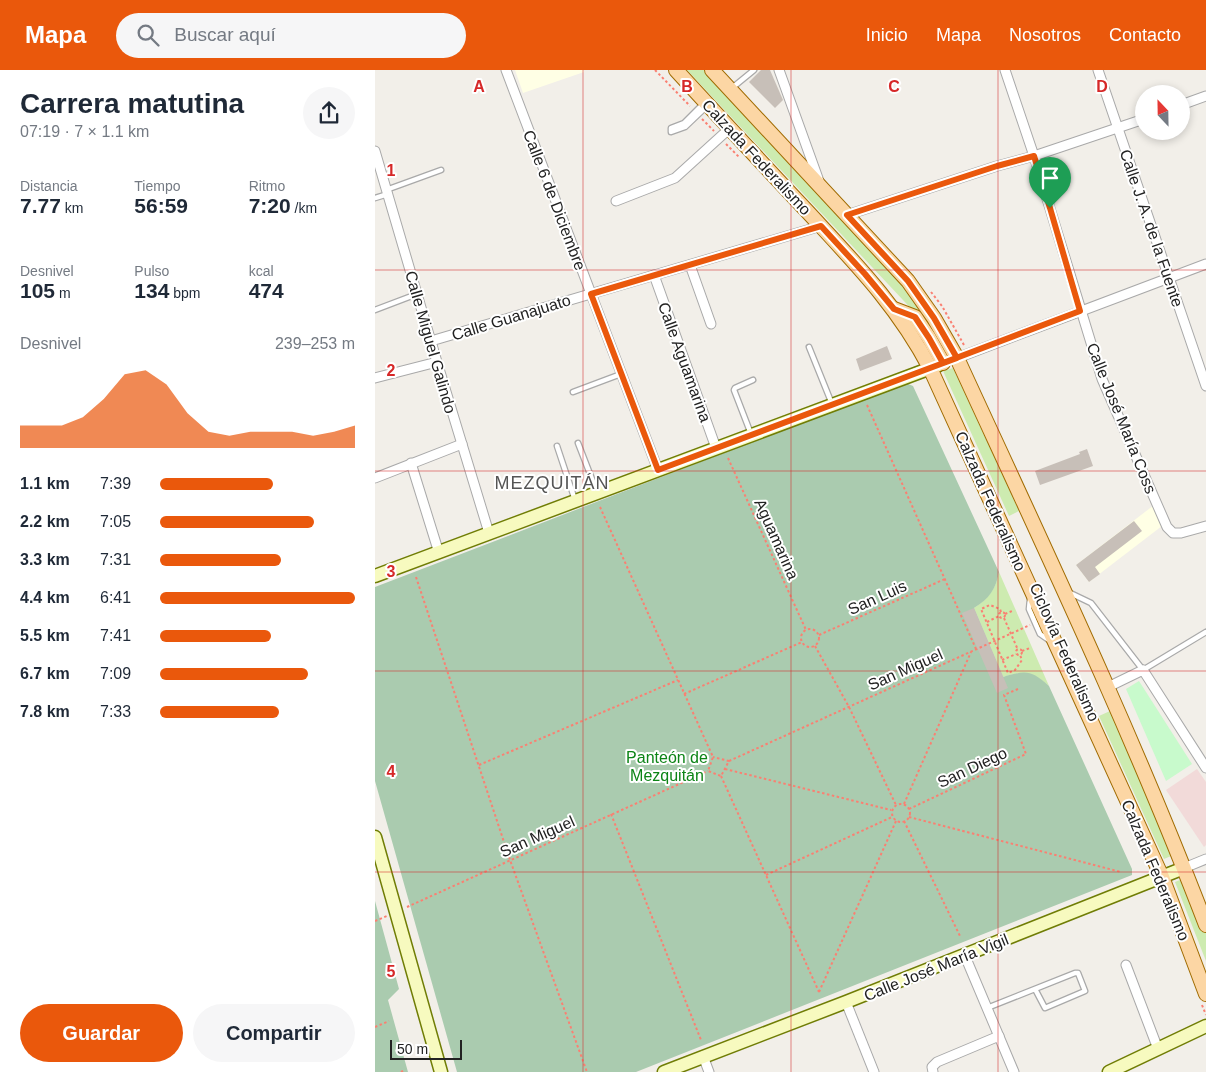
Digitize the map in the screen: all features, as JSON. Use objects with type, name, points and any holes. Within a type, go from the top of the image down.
[{"type":"main road","name":"Calzada Federalismo","points":[[676,70],[707,103],[725,133],[821,226],[865,274],[894,309],[917,343],[937,366],[1031,590],[1162,877],[1203,996]]},
{"type":"main road","name":"Calzada Federalismo","points":[[712,70],[908,281],[934,318],[957,358],[1108,687],[1206,925]]},
{"type":"street","name":"Calle 6 de Diciembre","points":[[506,70],[658,470]]},
{"type":"street","points":[[779,70],[821,186]]},
{"type":"street","name":"Calle José María Coss","points":[[1005,70],[1034,156],[1102,379],[1167,527],[1173,533],[1181,533],[1206,526]]},
{"type":"street","name":"Calle J. A. de la Fuente","points":[[1098,70],[1206,386]]},
{"type":"street","points":[[1190,102],[1206,96]]},
{"type":"street","points":[[847,215],[1135,122]]},
{"type":"street","points":[[616,201],[675,178],[725,133]]},
{"type":"street","name":"Calle Miguel Galindo","points":[[375,151],[489,533]]},
{"type":"street","name":"Calle Guanajuato","points":[[431,341],[821,226]]},
{"type":"street","points":[[690,264],[711,324]]},
{"type":"street","points":[[375,576],[1206,264]]},
{"type":"street","name":"Calle Aguamarina","points":[[654,275],[716,448]]},
{"type":"street","points":[[375,378],[437,362]]},
{"type":"street","points":[[375,478],[462,444]]},
{"type":"street","points":[[411,463],[439,553]]},
{"type":"street","points":[[1108,687],[1143,670],[1205,763]]},
{"type":"street","points":[[375,837],[441,1072]]},
{"type":"street","name":"Calle José María Vigil","points":[[664,1072],[965,956],[1206,859]]},
{"type":"street","points":[[965,956],[1014,1072]]},
{"type":"street","points":[[1126,965],[1158,1049]]},
{"type":"street","points":[[846,1002],[874,1072]]},
{"type":"street","points":[[1109,1072],[1206,1026]]},
{"type":"street","points":[[933,1072],[932,1067],[937,1062],[999,1036]]},
{"type":"street","points":[[703,1056],[709,1072]]},
{"type":"lane","points":[[731,90],[754,70]]},
{"type":"lane","points":[[697,113],[684,123],[671,128],[671,132],[685,128],[707,103]]},
{"type":"lane","points":[[375,198],[441,170]]},
{"type":"lane","points":[[375,310],[417,294]]},
{"type":"lane","points":[[809,347],[832,405]]},
{"type":"lane","points":[[573,392],[621,374]]},
{"type":"lane","points":[[751,435],[734,390],[753,380]]},
{"type":"lane","points":[[578,444],[597,493]]},
{"type":"lane","points":[[557,446],[576,501]]},
{"type":"lane","points":[[1031,590],[1029,609],[1040,634],[1057,647]]},
{"type":"lane","points":[[1063,590],[1091,603],[1143,670],[1206,632]]},
{"type":"lane","points":[[987,1008],[1075,973],[1078,973],[1080,976],[1085,991],[1045,1008],[1035,989]]},
{"type":"path","points":[[655,70],[697,113],[725,133],[740,158]]},
{"type":"path","points":[[867,405],[976,649]]},
{"type":"path","name":"Aguamarina","points":[[728,458],[806,630]]},
{"type":"path","points":[[600,507],[713,757],[707,771],[721,776],[819,992],[896,821]]},
{"type":"path","points":[[416,577],[510,860],[587,1072]]},
{"type":"path","name":"San Luis","points":[[819,635],[945,579]]},
{"type":"path","points":[[1013,611],[1005,614],[1000,609],[990,605],[981,609],[1008,673],[1015,670],[1022,660],[1020,655],[1022,651]]},
{"type":"path","points":[[987,622],[999,616],[1001,612]]},
{"type":"path","points":[[1005,614],[1004,618],[1018,650],[1017,654]]},
{"type":"path","points":[[999,616],[1004,618]]},
{"type":"path","name":"San Miguel","points":[[729,761],[1035,623]]},
{"type":"path","points":[[813,629],[819,635],[819,642],[815,646],[806,647],[802,642],[802,634],[806,630],[813,629]]},
{"type":"path","points":[[684,694],[802,642]]},
{"type":"path","points":[[815,646],[849,707],[896,805]]},
{"type":"path","points":[[1018,650],[1022,651],[1030,648]]},
{"type":"path","points":[[904,804],[971,652]]},
{"type":"path","points":[[1002,660],[1017,654],[1020,655]]},
{"type":"path","points":[[479,765],[678,680]]},
{"type":"path","name":"San Diego","points":[[909,809],[1026,754],[1004,695],[1018,689]]},
{"type":"path","points":[[713,757],[729,761],[721,776]]},
{"type":"path","points":[[725,769],[891,810]]},
{"type":"path","name":"San Miguel","points":[[375,921],[707,771]]},
{"type":"path","points":[[891,810],[896,805],[904,804]]},
{"type":"path","points":[[904,804],[909,809],[909,817],[904,822]]},
{"type":"path","points":[[891,810],[892,817],[896,821],[904,822]]},
{"type":"path","points":[[611,814],[701,1040]]},
{"type":"path","points":[[766,875],[892,817]]},
{"type":"path","points":[[909,817],[1121,872]]},
{"type":"path","points":[[904,822],[960,936]]},
{"type":"path","points":[[1203,996],[1206,1014]]},
{"type":"path","points":[[375,1027],[389,1021]]},
{"type":"shaded area","points":[[515,70],[583,70],[584,72],[523,93]]},
{"type":"shaded area","points":[[1154,505],[1162,526],[1089,582],[1076,565]]},
{"type":"shaded area","points":[[1197,769],[1206,782],[1206,845],[1204,847],[1166,790]]},
{"type":"green space","points":[[687,70],[704,70],[900,281],[923,312],[941,343],[936,346],[918,316]]},
{"type":"green space","points":[[953,368],[1019,511],[1009,516],[943,371]]},
{"type":"green space","name":"Panteón de Mezquitán","points":[[906,383],[913,386],[999,572],[991,593],[974,608],[1003,677],[1017,673],[1028,673],[1033,674],[1049,686],[1132,869],[1132,875],[636,1072],[457,1072],[375,781],[375,587]]},
{"type":"green space","points":[[999,572],[1049,686],[1038,678],[1022,673],[1003,677],[974,608],[991,593]]},
{"type":"green space","points":[[1139,681],[1192,764],[1166,781],[1126,689]]},
{"type":"green space","points":[[1110,711],[1176,854],[1164,859],[1099,716]]},
{"type":"green space","points":[[1185,878],[1206,930],[1206,961],[1175,882]]},
{"type":"green space","points":[[375,901],[399,989],[388,1000],[408,1072],[375,1072]]},
{"type":"building","points":[[761,70],[770,70],[783,100],[775,108],[749,82]]},
{"type":"building","points":[[887,346],[892,359],[860,371],[856,359]]},
{"type":"building","points":[[1087,449],[1093,466],[1040,485],[1035,471],[1080,454],[1079,452]]},
{"type":"building","points":[[1134,521],[1142,531],[1095,567],[1100,574],[1089,582],[1076,565]]},
{"type":"building","points":[[974,608],[1008,688],[997,693],[962,613]]},
{"type":"district","name":"MEZQUITÁN","points":[[552,483]]},
{"type":"route","points":[[1050,208],[1034,156],[997,166],[847,215],[908,281],[934,318],[957,358],[658,470],[591,294],[821,226],[894,309],[915,317],[943,363],[1080,311],[1050,208]]}]
